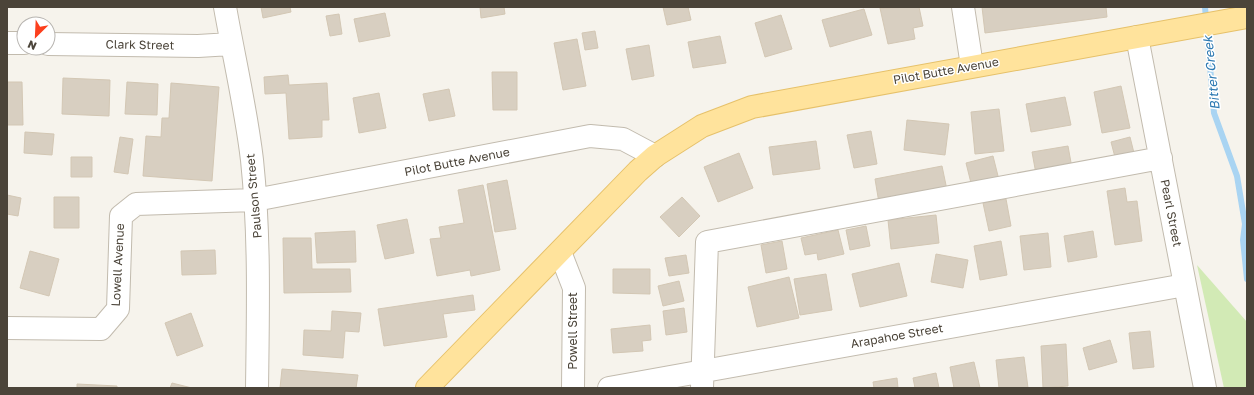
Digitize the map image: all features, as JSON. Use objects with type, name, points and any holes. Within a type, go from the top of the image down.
[{"type":"main road","name":"Pilot Butte Avenue","points":[[427,388],[638,171],[655,156],[702,126],[752,107],[1246,17]]},
{"type":"street","name":"Paulson Street","points":[[225,7],[252,159],[259,261],[258,388]]},
{"type":"street","points":[[963,7],[972,66]]},
{"type":"street","name":"Pearl Street","points":[[1147,35],[1161,158],[1205,388]]},
{"type":"street","name":"Clark Street","points":[[56,44],[198,46],[231,44]]},
{"type":"street","name":"Pilot Butte Avenue","points":[[255,200],[590,136],[623,139],[655,156]]},
{"type":"street","points":[[702,380],[707,242],[1161,158]]},
{"type":"street","name":"Lowell Avenue","points":[[7,328],[101,329],[118,309],[121,216],[136,204],[255,200]]},
{"type":"street","name":"Powell Street","points":[[560,252],[574,288],[573,388]]},
{"type":"street","name":"Arapahoe Street","points":[[609,388],[702,380],[1185,285]]},
{"type":"green space","points":[[1197,265],[1247,322],[1247,388],[1224,388]]},
{"type":"building","points":[[261,7],[290,7],[291,12],[263,18]]},
{"type":"building","points":[[480,7],[504,7],[505,14],[481,18]]},
{"type":"building","points":[[663,7],[688,7],[691,20],[667,25]]},
{"type":"building","points":[[919,7],[923,26],[913,28],[915,39],[888,44],[880,8]]},
{"type":"building","points":[[982,7],[1106,7],[1107,17],[985,33]]},
{"type":"building","points":[[864,9],[872,35],[830,47],[822,20]]},
{"type":"building","points":[[385,13],[390,36],[359,42],[354,19]]},
{"type":"building","points":[[339,14],[342,34],[330,36],[326,16]]},
{"type":"building","points":[[781,15],[792,49],[765,57],[755,23]]},
{"type":"building","points":[[595,31],[598,48],[585,50],[582,33]]},
{"type":"building","points":[[720,36],[726,63],[693,68],[688,42]]},
{"type":"building","points":[[577,39],[586,86],[563,90],[554,43]]},
{"type":"building","points":[[649,45],[654,76],[632,80],[626,49]]},
{"type":"building","points":[[492,72],[517,72],[517,110],[493,110]]},
{"type":"building","points":[[288,75],[289,85],[327,83],[329,120],[322,120],[322,137],[289,139],[286,93],[265,94],[264,77]]},
{"type":"building","points":[[63,78],[110,80],[109,116],[62,114]]},
{"type":"building","points":[[7,82],[22,82],[23,125],[7,125]]},
{"type":"building","points":[[127,82],[158,84],[157,115],[125,114]]},
{"type":"building","points":[[171,83],[219,87],[212,181],[143,176],[146,136],[161,137],[162,118],[169,118]]},
{"type":"building","points":[[1121,86],[1130,128],[1102,133],[1094,92]]},
{"type":"building","points":[[449,89],[455,116],[429,121],[423,94]]},
{"type":"building","points":[[379,93],[386,128],[359,133],[353,98]]},
{"type":"building","points":[[1065,97],[1071,125],[1031,132],[1026,104]]},
{"type":"building","points":[[999,109],[1004,151],[975,154],[971,112]]},
{"type":"building","points":[[907,120],[949,124],[945,155],[904,150]]},
{"type":"building","points":[[871,131],[877,164],[854,168],[847,135]]},
{"type":"building","points":[[25,132],[54,134],[52,155],[24,153]]},
{"type":"building","points":[[120,137],[133,139],[128,174],[114,172]]},
{"type":"building","points":[[1130,137],[1135,157],[1116,161],[1111,142]]},
{"type":"building","points":[[816,141],[820,169],[773,175],[769,147]]},
{"type":"building","points":[[1068,146],[1072,168],[1036,174],[1032,152]]},
{"type":"building","points":[[739,153],[753,188],[718,202],[704,167]]},
{"type":"building","points":[[993,156],[999,180],[972,187],[966,163]]},
{"type":"building","points":[[71,157],[92,157],[92,177],[71,177]]},
{"type":"building","points":[[942,166],[947,190],[879,203],[875,179]]},
{"type":"building","points":[[507,180],[516,229],[495,232],[487,184]]},
{"type":"building","points":[[483,185],[500,270],[471,276],[470,270],[437,276],[430,239],[441,238],[439,227],[464,223],[458,190]]},
{"type":"building","points":[[1125,188],[1127,202],[1137,201],[1142,241],[1115,245],[1107,191]]},
{"type":"building","points":[[7,195],[21,198],[18,216],[7,214]]},
{"type":"building","points":[[54,197],[79,197],[79,228],[54,228]]},
{"type":"building","points":[[682,197],[700,216],[679,237],[660,217]]},
{"type":"building","points":[[1006,199],[1011,226],[989,231],[983,203]]},
{"type":"building","points":[[936,215],[939,243],[891,249],[888,220]]},
{"type":"building","points":[[407,219],[414,253],[385,259],[377,225]]},
{"type":"building","points":[[866,226],[870,246],[850,250],[846,230]]},
{"type":"building","points":[[838,230],[844,254],[818,260],[817,253],[805,255],[801,238]]},
{"type":"building","points":[[355,231],[356,262],[317,263],[315,233]]},
{"type":"building","points":[[1093,231],[1097,257],[1068,262],[1064,236]]},
{"type":"building","points":[[1048,233],[1051,267],[1024,270],[1020,236]]},
{"type":"building","points":[[283,238],[311,238],[312,269],[350,269],[351,292],[284,293]]},
{"type":"building","points":[[782,241],[787,269],[766,273],[761,245]]},
{"type":"building","points":[[1001,241],[1007,275],[980,280],[974,246]]},
{"type":"building","points":[[215,250],[216,274],[182,275],[181,251]]},
{"type":"building","points":[[30,251],[59,259],[49,296],[20,288]]},
{"type":"building","points":[[936,254],[968,260],[963,288],[931,282]]},
{"type":"building","points":[[686,255],[689,273],[669,276],[665,258]]},
{"type":"building","points":[[899,263],[907,296],[860,307],[852,274]]},
{"type":"building","points":[[613,269],[650,269],[650,294],[613,293]]},
{"type":"building","points":[[826,274],[832,310],[800,315],[794,279]]},
{"type":"building","points":[[789,277],[799,318],[757,327],[748,287]]},
{"type":"building","points":[[679,281],[684,301],[663,306],[658,286]]},
{"type":"building","points":[[473,295],[475,310],[443,314],[447,337],[384,346],[378,309]]},
{"type":"building","points":[[684,308],[687,332],[666,335],[663,311]]},
{"type":"building","points":[[332,311],[361,313],[359,332],[345,331],[343,358],[303,355],[304,330],[331,331]]},
{"type":"building","points":[[191,313],[203,346],[177,356],[165,323]]},
{"type":"building","points":[[650,325],[651,340],[642,341],[643,351],[613,353],[611,329]]},
{"type":"building","points":[[1150,331],[1154,367],[1133,369],[1129,333]]},
{"type":"building","points":[[1110,340],[1117,362],[1089,370],[1083,348]]},
{"type":"building","points":[[1066,344],[1068,386],[1043,388],[1041,346]]},
{"type":"building","points":[[1024,357],[1028,388],[999,388],[996,360]]},
{"type":"building","points":[[974,362],[980,388],[954,388],[950,367]]},
{"type":"building","points":[[282,369],[358,375],[356,388],[280,388]]},
{"type":"building","points":[[936,373],[939,388],[915,388],[913,378]]},
{"type":"building","points":[[897,378],[898,388],[874,388],[873,382]]},
{"type":"building","points":[[172,383],[192,388],[170,388]]},
{"type":"building","points":[[77,384],[117,386],[117,388],[77,388]]},
{"type":"waterway","name":"Bitter Creek","points":[[1205,7],[1214,113],[1237,176],[1245,224],[1243,240],[1247,279]]}]
